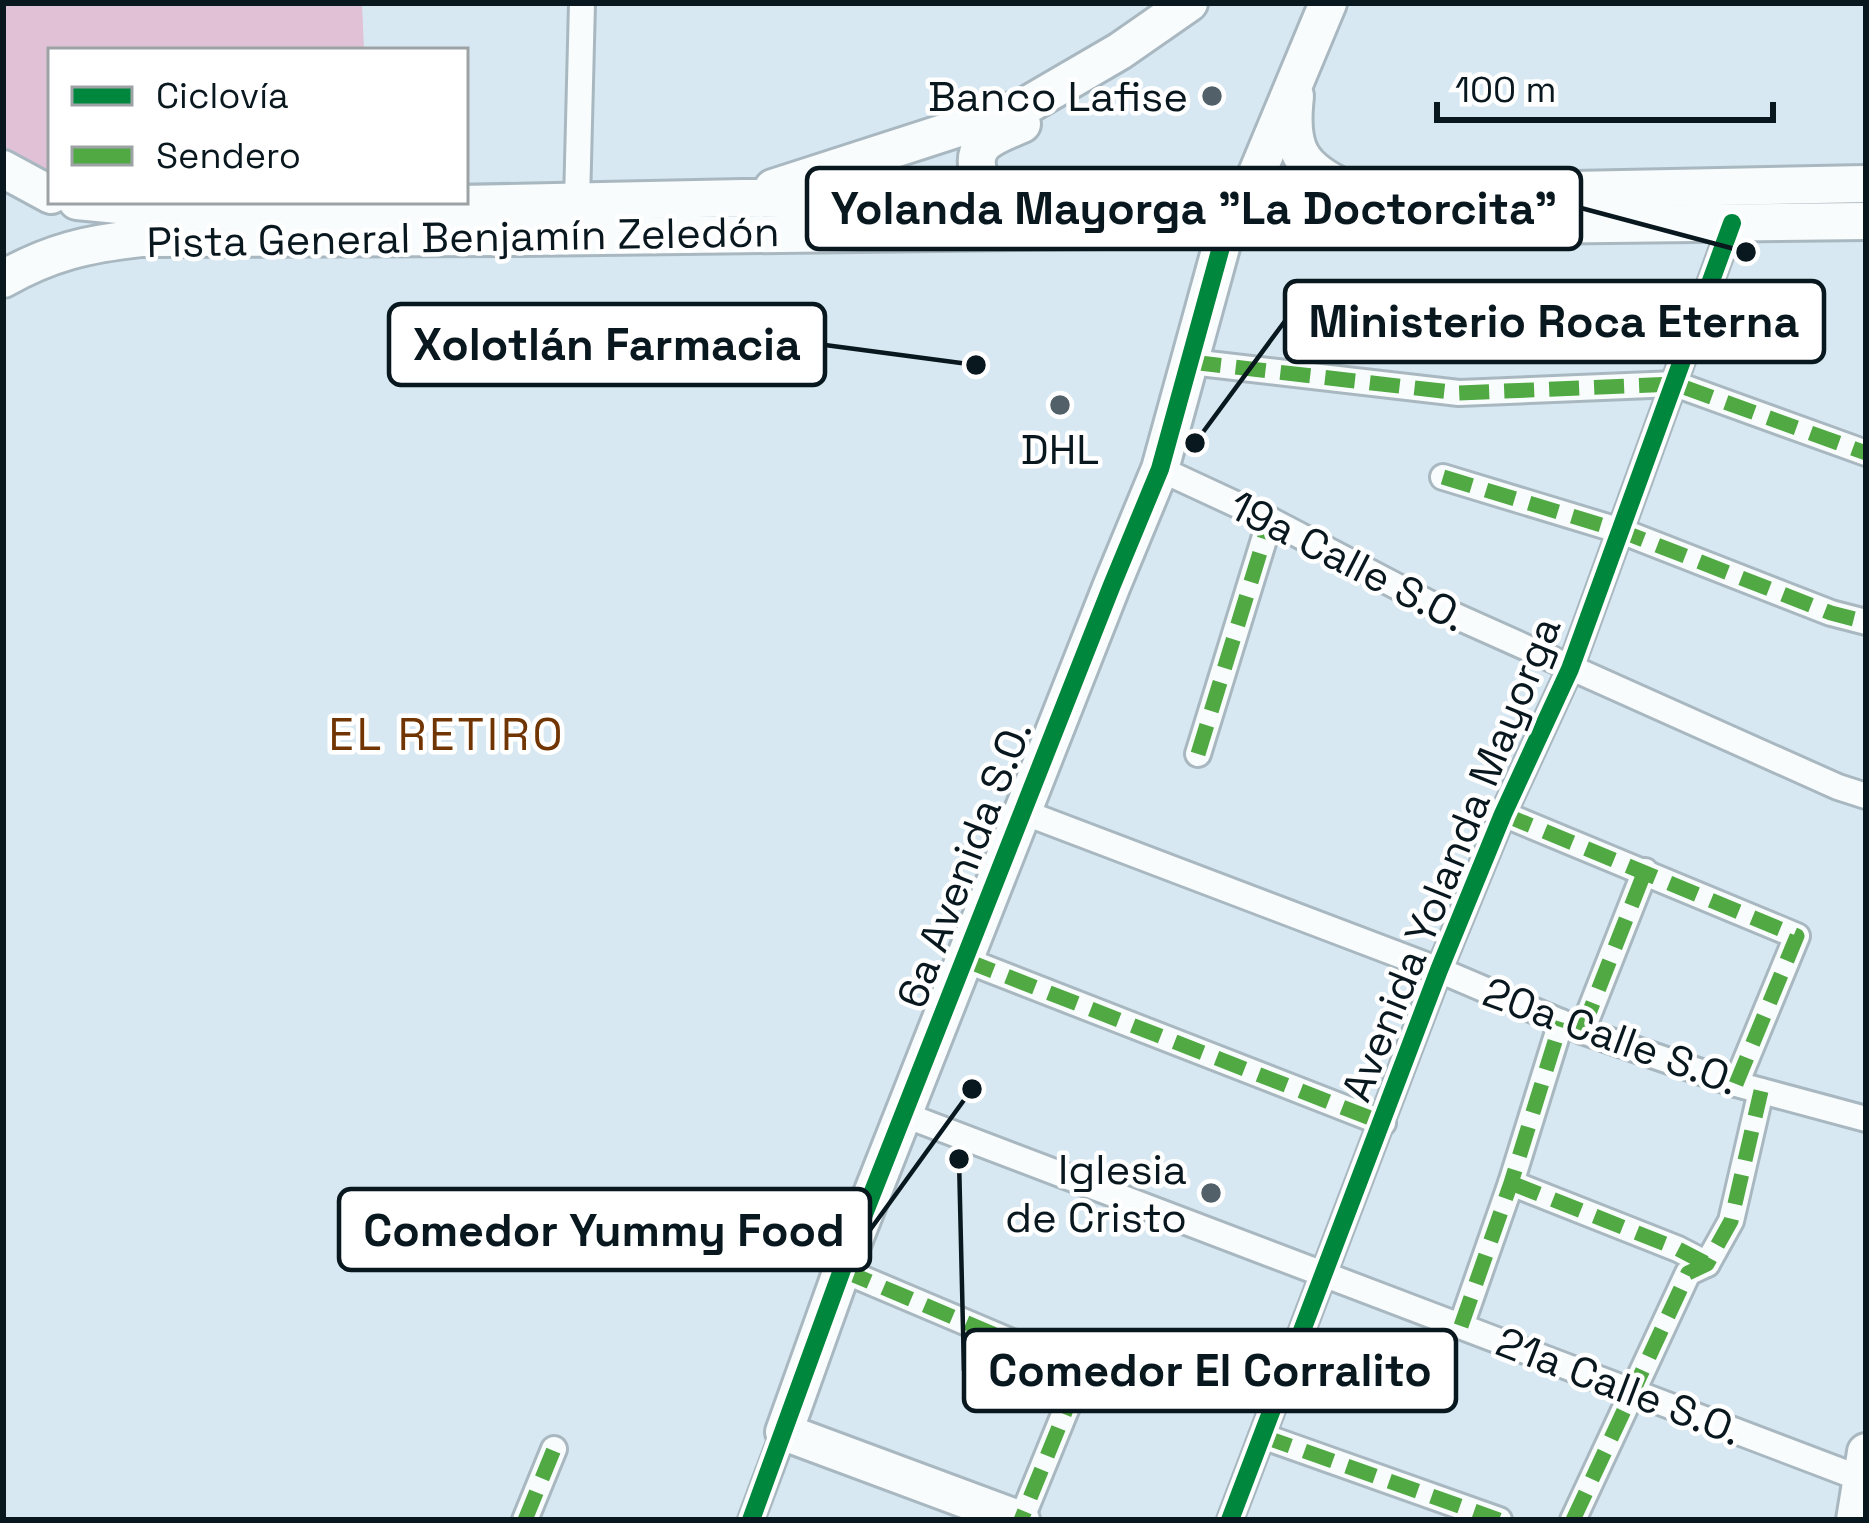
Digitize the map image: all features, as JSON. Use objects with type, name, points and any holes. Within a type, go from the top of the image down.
[{"type":"main road","points":[[553,236],[563,221],[580,214],[704,212],[1024,107],[1120,51],[1189,3]]},
{"type":"main road","points":[[1120,51],[1066,103],[982,145],[976,165],[987,215],[1025,220],[1217,212],[1250,190],[1325,7]]},
{"type":"main road","points":[[1298,77],[1293,123],[1299,155],[1319,176],[1350,190]]},
{"type":"main road","points":[[3,169],[48,193]]},
{"type":"main road","name":"Pista General Benjamín Zeledón","points":[[3,279],[58,252],[141,238],[553,236],[987,215],[1250,190],[1453,192],[1866,184]]},
{"type":"main road","points":[[1226,229],[1236,214],[1258,206],[1410,202],[1453,192]]},
{"type":"main road","name":"Pista General Benjamín Zeledón","points":[[468,204],[743,198],[1155,230],[1866,221]]},
{"type":"main road","points":[[313,238],[364,223],[557,217],[570,214],[577,202]]},
{"type":"main road","name":"Pista General Benjamín Zeledón","points":[[112,204],[170,209],[461,204]]},
{"type":"main road","points":[[1094,218],[1155,230]]},
{"type":"main road","name":"6a Avenida S.O.","points":[[784,1432],[842,1270],[1160,469],[1226,229]]},
{"type":"main road","points":[[784,1432],[1021,1520]]},
{"type":"main road","points":[[1855,1520],[1864,1465]]},
{"type":"street","points":[[577,202],[582,3]]},
{"type":"street","name":"Avenida Yolanda Mayorga","points":[[1230,1520],[1439,970],[1570,669],[1732,223]]},
{"type":"street","points":[[1191,362],[1459,394],[1675,384],[1866,453]]},
{"type":"street","name":"19a Calle S.O.","points":[[1160,469],[1440,609],[1866,796]]},
{"type":"street","points":[[1443,477],[1621,531],[1831,613],[1866,622]]},
{"type":"street","points":[[1198,754],[1270,520]]},
{"type":"street","name":"20a Calle S.O.","points":[[1023,812],[1439,970],[1571,1026],[1736,1084],[1866,1119]]},
{"type":"street","points":[[1503,814],[1797,936],[1736,1084]]},
{"type":"street","points":[[1461,1327],[1571,1026],[1645,872]]},
{"type":"street","points":[[965,960],[1383,1123]]},
{"type":"street","points":[[1573,1520],[1688,1273],[1707,1264],[1731,1221],[1761,1091]]},
{"type":"street","name":"21a Calle S.O.","points":[[905,1115],[1633,1392],[1864,1465]]},
{"type":"street","points":[[1511,1184],[1707,1264]]},
{"type":"street","points":[[842,1270],[1071,1367],[1077,1375],[1021,1520]]},
{"type":"street","name":"6a Avenida S.O.","points":[[752,1520],[784,1432]]},
{"type":"street","points":[[1262,1436],[1499,1520]]},
{"type":"street","points":[[533,1518],[554,1449]]},
{"type":"shaded area","points":[[3,3],[362,3],[364,48],[48,48],[48,193],[3,169]]},
{"type":"marked path","points":[[1191,362],[1459,393],[1675,384],[1866,453]]},
{"type":"marked path","points":[[1443,477],[1621,531],[1831,613],[1866,622]]},
{"type":"marked path","points":[[1198,754],[1270,520]]},
{"type":"marked path","points":[[1503,814],[1797,936],[1736,1084]]},
{"type":"marked path","points":[[1582,1031],[1645,871]]},
{"type":"marked path","points":[[965,960],[1383,1123]]},
{"type":"marked path","points":[[1461,1326],[1561,1022]]},
{"type":"marked path","points":[[1573,1520],[1688,1273],[1707,1264],[1731,1221],[1761,1091]]},
{"type":"marked path","points":[[1511,1183],[1707,1264]]},
{"type":"marked path","points":[[842,1270],[1071,1367],[1077,1375],[1021,1520]]},
{"type":"marked path","points":[[1262,1436],[1499,1520]]},
{"type":"marked path","points":[[525,1520],[554,1449]]},
{"type":"cycle path","points":[[1230,1520],[1439,970],[1570,669],[1732,223]]},
{"type":"cycle path","points":[[751,1520],[842,1270],[1160,469],[1226,229]]},
{"type":"place","name":"Banco Lafise","points":[[1212,96]]},
{"type":"place","name":"Yolanda Mayorga \"La Doctorcita\"","points":[[1746,252]]},
{"type":"place","name":"Xolotlán Farmacia","points":[[976,365]]},
{"type":"place","name":"DHL","points":[[1060,405]]},
{"type":"place","name":"Ministerio Roca Eterna","points":[[1195,443]]},
{"type":"place","name":"Comedor Yummy Food","points":[[972,1089]]},
{"type":"place","name":"Comedor El Corralito","points":[[959,1159]]},
{"type":"place","name":"Iglesia de Cristo","points":[[1211,1193]]},
{"type":"district","name":"EL RETIRO","points":[[447,734]]}]
